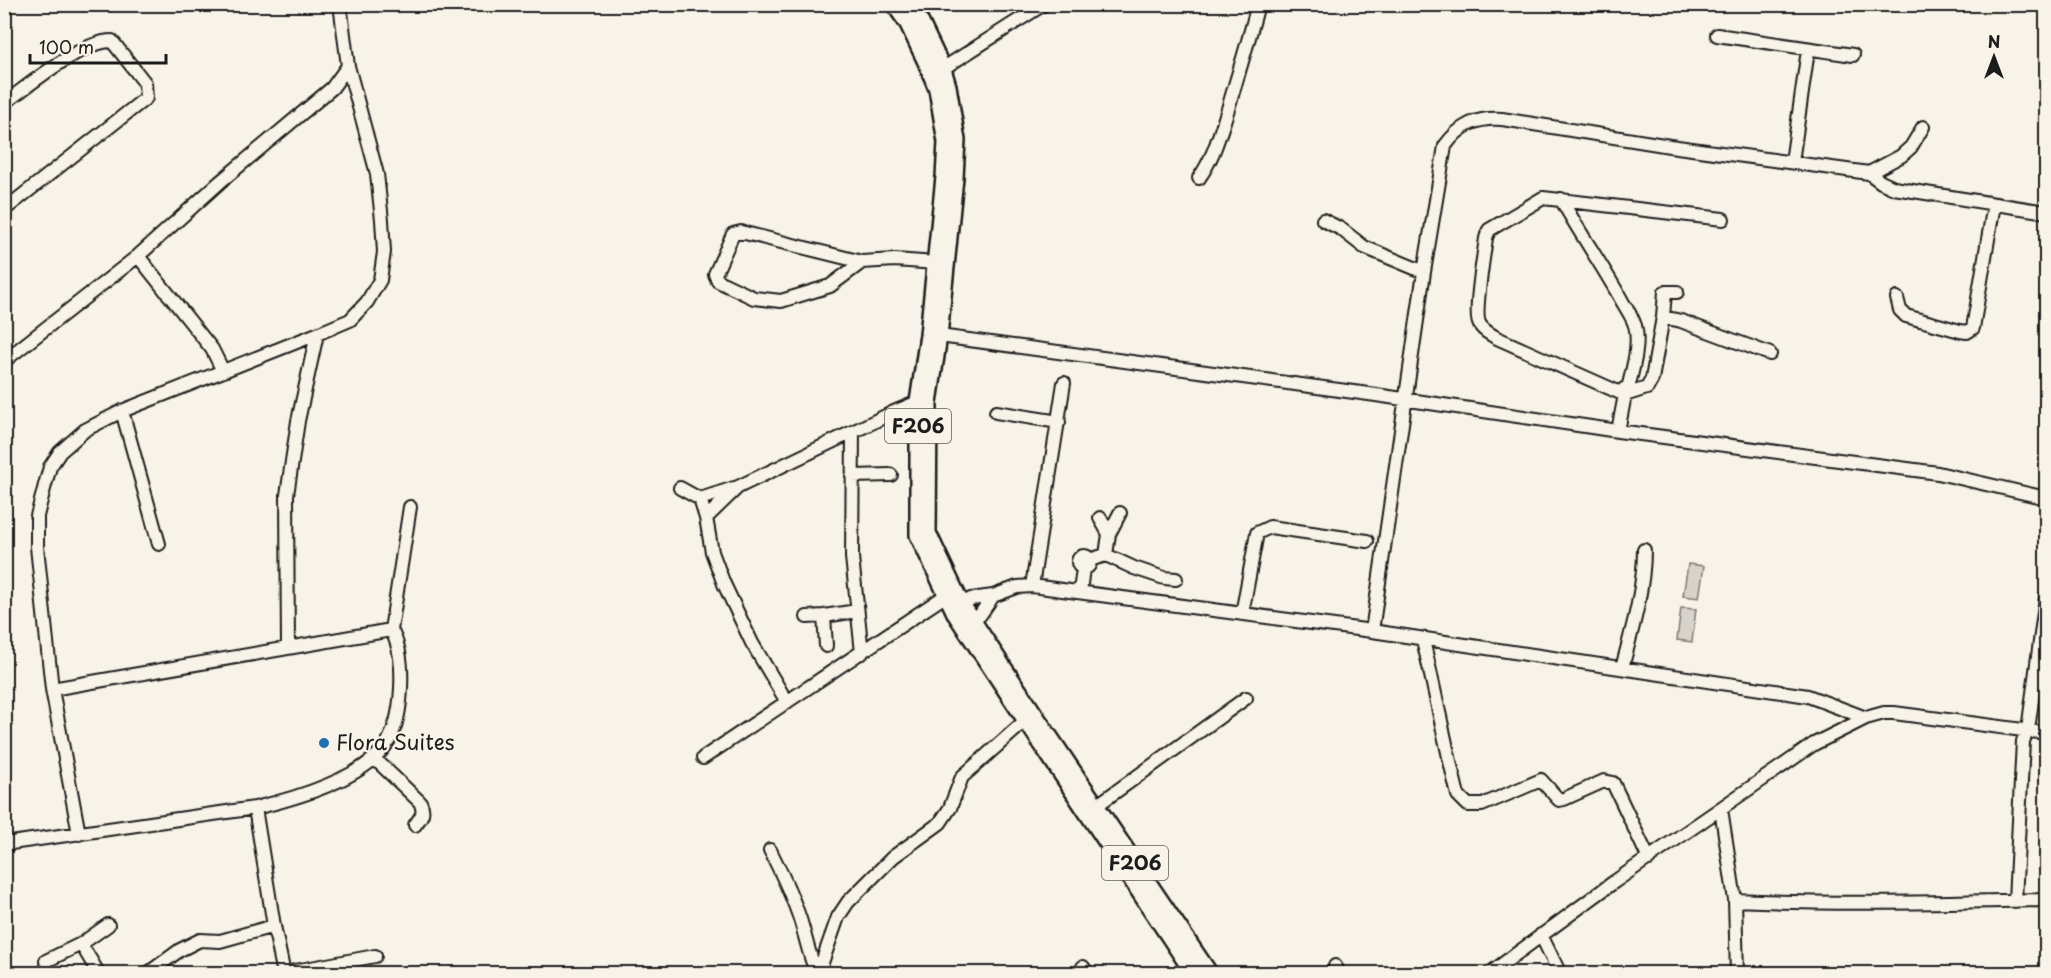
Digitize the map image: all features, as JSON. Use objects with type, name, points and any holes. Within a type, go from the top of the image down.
[{"type":"main road","name":"F206","points":[[894,4],[937,73],[948,86],[957,140],[955,178],[934,335],[918,402],[918,535],[953,603],[1096,806],[1168,922],[1194,974]]},
{"type":"main road","name":"F206","points":[[910,4],[920,21],[937,73],[937,89],[946,142],[936,263],[929,403],[928,533],[953,603]]},
{"type":"main road","name":"F206","points":[[968,624],[1025,721],[1168,922],[1210,974]]},
{"type":"main road","points":[[1185,974],[1164,939],[1168,922],[1190,931],[1222,974]]},
{"type":"street","points":[[79,834],[52,689],[37,547],[38,516],[50,467],[60,452],[85,430],[122,411],[350,320],[367,302],[380,280],[384,252],[377,174],[348,66],[340,4]]},
{"type":"street","points":[[937,73],[1044,4]]},
{"type":"street","points":[[1199,178],[1211,161],[1219,139],[1246,51],[1257,4]]},
{"type":"street","points":[[1717,35],[1853,55]]},
{"type":"street","points":[[4,103],[79,51],[105,41],[112,41],[145,84],[147,90],[146,98],[4,210]]},
{"type":"street","points":[[1792,162],[1808,50]]},
{"type":"street","points":[[4,361],[138,256],[219,182],[332,88],[348,66]]},
{"type":"street","points":[[332,88],[355,90]]},
{"type":"street","points":[[1372,631],[1424,272],[1445,146],[1456,131],[1488,118],[1869,173],[1894,188],[2046,212]]},
{"type":"street","points":[[1869,173],[1901,156],[1911,147],[1923,127]]},
{"type":"street","points":[[1677,292],[1665,292],[1652,379],[1647,388],[1625,393],[1497,338],[1484,330],[1478,322],[1486,238],[1489,230],[1543,198],[1723,219]]},
{"type":"street","points":[[1561,199],[1581,235],[1608,275],[1636,326],[1634,361],[1618,431]]},
{"type":"street","points":[[1897,298],[1900,310],[1906,316],[1960,331],[1967,332],[1973,328],[1994,204]]},
{"type":"street","points":[[1323,220],[1341,229],[1364,247],[1424,272]]},
{"type":"street","points":[[862,262],[830,286],[781,301],[754,298],[718,281],[715,274],[736,232],[862,262],[895,260],[936,263]]},
{"type":"street","points":[[138,256],[212,349],[224,371]]},
{"type":"street","points":[[1663,317],[1731,338],[1770,354]]},
{"type":"street","points":[[288,647],[287,495],[298,421],[317,334]]},
{"type":"street","points":[[934,335],[1618,431],[1938,472],[2046,498]]},
{"type":"street","points":[[1032,586],[1064,383]]},
{"type":"street","points":[[700,499],[738,486],[918,402]]},
{"type":"street","points":[[122,411],[159,544]]},
{"type":"street","points":[[996,412],[1059,422]]},
{"type":"street","points":[[853,432],[852,557],[862,653]]},
{"type":"street","points":[[852,476],[891,475]]},
{"type":"street","points":[[706,518],[738,486]]},
{"type":"street","points":[[680,488],[700,499],[712,552],[724,584],[752,643],[787,702]]},
{"type":"street","points":[[4,844],[255,808],[292,799],[327,785],[375,759],[392,734],[398,719],[401,698],[399,656],[396,639],[391,630],[410,507]]},
{"type":"street","points":[[1106,555],[1109,534],[1120,513]]},
{"type":"street","points":[[1100,518],[1109,534]]},
{"type":"street","points":[[1242,614],[1257,533],[1260,530],[1270,527],[1367,541]]},
{"type":"street","points":[[1622,668],[1632,631],[1644,567],[1644,550]]},
{"type":"street","points":[[1080,592],[1086,564],[1106,555],[1134,568],[1164,578],[1176,579]]},
{"type":"street","points":[[703,758],[862,653],[953,603],[993,596],[1017,587],[1032,586],[1372,631],[1808,696],[1866,718]]},
{"type":"street","points":[[968,624],[980,615],[993,596]]},
{"type":"street","points":[[2015,901],[2024,741],[2028,730],[2046,597]]},
{"type":"street","points":[[807,617],[856,611]]},
{"type":"street","points":[[824,616],[826,646]]},
{"type":"street","points":[[52,689],[391,630]]},
{"type":"street","points":[[1423,640],[1443,734],[1458,795],[1462,800],[1468,805],[1482,805],[1541,780],[1559,800],[1609,781],[1613,783],[1649,858]]},
{"type":"street","points":[[1096,806],[1246,698]]},
{"type":"street","points":[[1489,974],[1649,858],[1814,744],[1866,718],[1894,713],[2046,733]]},
{"type":"street","points":[[817,974],[838,917],[848,902],[893,857],[940,823],[950,808],[962,777],[1025,721]]},
{"type":"street","points":[[375,759],[420,802],[423,816],[415,825]]},
{"type":"street","points":[[255,808],[284,973],[375,956]]},
{"type":"street","points":[[1721,809],[1735,900],[1737,974]]},
{"type":"street","points":[[770,850],[785,880],[817,974]]},
{"type":"street","points":[[1735,900],[1788,903],[1946,904],[2046,900]]},
{"type":"street","points":[[46,961],[81,944],[108,925]]},
{"type":"street","points":[[147,974],[180,950],[200,940],[219,941],[274,926]]},
{"type":"street","points":[[1541,935],[1560,974]]},
{"type":"street","points":[[81,944],[99,974]]},
{"type":"shaded area","points":[[1688,564],[1704,566],[1699,598],[1683,596]]},
{"type":"shaded area","points":[[1681,608],[1696,609],[1692,642],[1677,640]]},
{"type":"place","name":"Flora Suites","points":[[324,743]]}]
